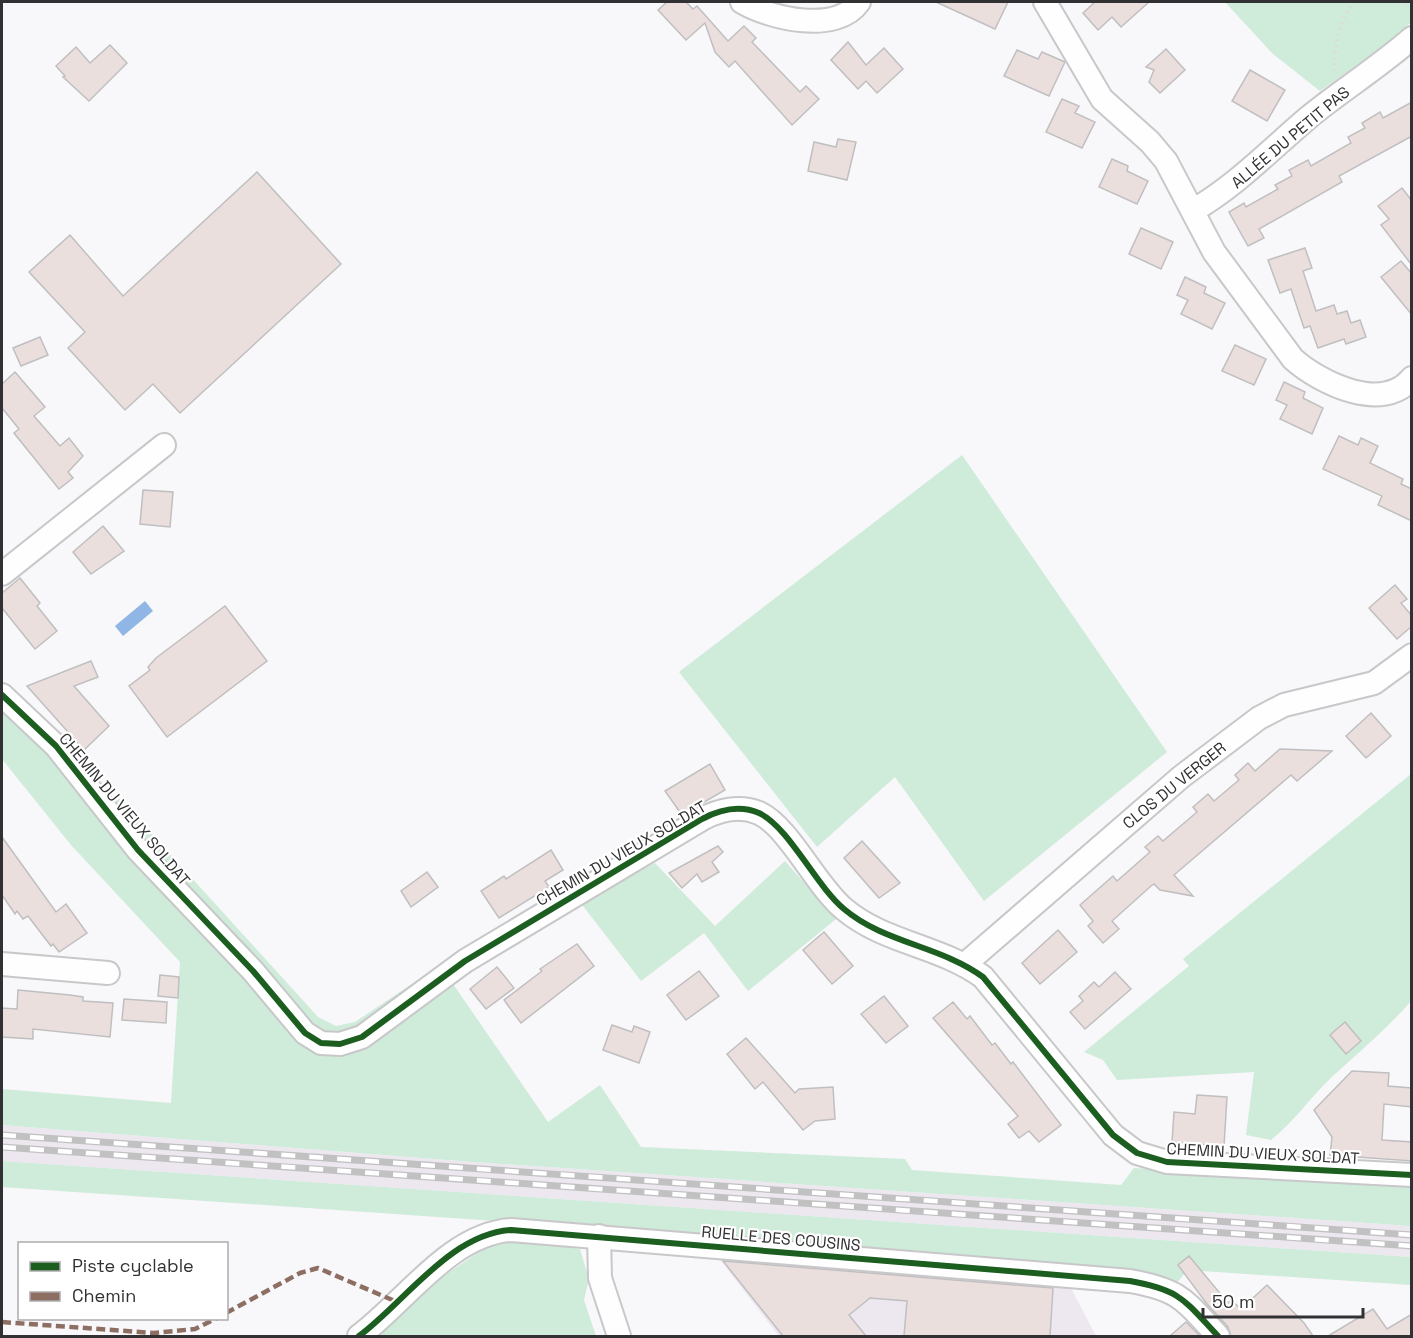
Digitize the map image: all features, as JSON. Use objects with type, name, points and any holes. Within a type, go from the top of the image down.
[{"type":"street","points":[[742,2],[766,13],[823,21],[840,18],[859,2]]},
{"type":"street","points":[[1045,2],[1102,99],[1158,150],[1194,210],[1214,252],[1285,351],[1299,365],[1366,395],[1392,393],[1412,378]]},
{"type":"street","name":"ALLÉE DU PETIT PAS","points":[[1194,210],[1227,189],[1337,96],[1379,67],[1412,38]]},
{"type":"street","points":[[2,574],[164,445]]},
{"type":"street","name":"CLOS DU VERGER","points":[[964,965],[1181,777],[1259,718],[1284,705],[1374,683],[1412,655]]},
{"type":"street","name":"CHEMIN DU VIEUX SOLDAT","points":[[2,695],[56,746],[138,850],[253,971],[305,1033],[321,1043],[340,1044],[362,1036],[465,961],[702,819],[727,810],[748,810],[771,821],[836,901],[851,915],[886,934],[964,965],[988,982],[1113,1135],[1137,1153],[1167,1162],[1412,1175]]},
{"type":"street","points":[[2,964],[108,973]]},
{"type":"street","name":"RUELLE DES COUSINS","points":[[359,1336],[426,1276],[483,1235],[511,1230],[1130,1281],[1150,1285],[1180,1296],[1218,1336]]},
{"type":"street","points":[[599,1236],[600,1278],[619,1336]]},
{"type":"path","points":[[1337,96],[1334,51],[1341,20],[1353,2]]},
{"type":"path","points":[[1400,2],[1412,7]]},
{"type":"shaded area","points":[[2,1125],[460,1161],[1411,1226],[1411,1257],[2,1161]]},
{"type":"shaded area","points":[[701,1235],[1061,1269],[1096,1336],[776,1336],[778,1335]]},
{"type":"green space","points":[[1225,2],[1411,2],[1411,22],[1392,40],[1320,91],[1273,54]]},
{"type":"green space","points":[[962,455],[1167,752],[984,901],[895,777],[817,847],[679,672]]},
{"type":"green space","points":[[2,712],[54,760],[100,812],[118,797],[318,1017],[336,1026],[355,1022],[440,965],[548,1122],[600,1085],[641,1147],[905,1159],[912,1170],[1121,1185],[1134,1168],[1411,1185],[1411,1226],[460,1161],[2,1125],[2,1089],[171,1103],[180,962],[71,845],[2,759]]},
{"type":"green space","points":[[1411,774],[1411,1001],[1271,1140],[1246,1135],[1254,1072],[1117,1080],[1103,1060],[1084,1052],[1189,966],[1183,959]]},
{"type":"green space","points":[[785,861],[836,919],[748,991],[704,933],[641,981],[580,902],[655,863],[715,926]]},
{"type":"green space","points":[[2,1161],[1411,1257],[1411,1285],[1187,1270],[1177,1283],[1103,1272],[701,1235],[2,1187]]},
{"type":"green space","points":[[520,1241],[580,1249],[589,1279],[584,1300],[596,1336],[374,1336],[442,1277],[488,1246]]},
{"type":"water","points":[[145,601],[153,611],[123,636],[115,626]]},
{"type":"building","points":[[667,2],[686,2],[693,9],[697,6],[728,41],[744,26],[756,38],[752,42],[800,92],[806,86],[819,99],[792,125],[735,61],[729,67],[715,52],[705,23],[686,40],[658,10]]},
{"type":"building","points":[[936,2],[1008,2],[995,29]]},
{"type":"building","points":[[1095,2],[1149,2],[1121,27],[1112,17],[1098,30],[1083,13]]},
{"type":"building","points":[[848,42],[866,65],[884,48],[903,69],[877,93],[866,81],[858,89],[831,60]]},
{"type":"building","points":[[110,45],[127,63],[89,101],[63,77],[65,76],[56,66],[76,47],[90,63]]},
{"type":"building","points":[[1166,49],[1185,70],[1160,93],[1149,82],[1154,70],[1146,67]]},
{"type":"building","points":[[1017,50],[1038,59],[1042,52],[1065,62],[1049,96],[1004,76]]},
{"type":"building","points":[[1250,70],[1285,90],[1267,121],[1232,101]]},
{"type":"building","points":[[1062,99],[1079,106],[1075,113],[1095,122],[1082,148],[1046,132]]},
{"type":"building","points":[[1412,102],[1412,136],[1339,176],[1342,182],[1259,229],[1264,238],[1248,246],[1229,212],[1244,203],[1246,207],[1278,189],[1275,185],[1292,176],[1289,170],[1308,160],[1311,166],[1351,143],[1348,137],[1365,128],[1362,123],[1380,112],[1383,118]]},
{"type":"building","points":[[838,139],[856,142],[847,180],[808,171],[814,142],[836,147]]},
{"type":"building","points":[[1112,159],[1128,166],[1127,171],[1148,181],[1137,204],[1099,187]]},
{"type":"building","points":[[257,172],[341,264],[180,413],[153,384],[125,410],[68,348],[85,332],[29,272],[70,235],[123,296]]},
{"type":"building","points":[[1402,188],[1412,201],[1411,264],[1381,225],[1389,219],[1378,206]]},
{"type":"building","points":[[1141,228],[1173,242],[1161,269],[1129,254]]},
{"type":"building","points":[[1305,248],[1312,268],[1303,271],[1316,311],[1334,305],[1337,314],[1347,311],[1351,323],[1360,320],[1366,337],[1346,344],[1344,339],[1318,348],[1310,326],[1304,328],[1291,289],[1280,293],[1268,260]]},
{"type":"building","points":[[1401,261],[1412,274],[1412,315],[1381,277]]},
{"type":"building","points":[[1185,277],[1206,287],[1204,293],[1225,303],[1212,329],[1181,314],[1188,300],[1177,295]]},
{"type":"building","points":[[40,337],[48,355],[21,366],[13,348]]},
{"type":"building","points":[[1235,345],[1266,359],[1254,385],[1222,371]]},
{"type":"building","points":[[15,372],[45,407],[34,416],[60,446],[69,438],[83,456],[68,472],[73,478],[59,489],[14,433],[19,429],[2,408],[2,384]]},
{"type":"building","points":[[1284,382],[1305,392],[1303,398],[1323,408],[1312,434],[1280,419],[1287,405],[1276,400]]},
{"type":"building","points":[[1339,436],[1358,445],[1361,438],[1378,446],[1370,463],[1403,479],[1401,484],[1412,489],[1412,521],[1378,505],[1382,496],[1323,469]]},
{"type":"building","points":[[143,490],[173,492],[170,527],[140,524]]},
{"type":"building","points":[[103,526],[124,551],[91,574],[73,552]]},
{"type":"building","points":[[20,578],[40,603],[37,606],[57,631],[35,649],[2,608],[2,593]]},
{"type":"building","points":[[1395,585],[1407,599],[1401,603],[1412,616],[1412,626],[1397,639],[1369,608]]},
{"type":"building","points":[[225,606],[267,661],[167,737],[129,686],[150,670],[148,667],[156,658]]},
{"type":"building","points":[[91,661],[98,677],[74,686],[109,726],[84,750],[27,686]]},
{"type":"building","points":[[1371,713],[1391,736],[1366,758],[1346,736]]},
{"type":"building","points":[[1280,749],[1332,751],[1297,781],[1291,775],[1174,875],[1193,896],[1160,890],[1154,884],[1112,921],[1119,929],[1103,943],[1088,926],[1093,921],[1080,905],[1113,876],[1117,881],[1150,852],[1145,847],[1158,836],[1163,841],[1197,812],[1193,807],[1208,794],[1214,801],[1239,780],[1235,775],[1248,763],[1255,771]]},
{"type":"building","points":[[710,764],[725,790],[682,815],[665,791]]},
{"type":"building","points":[[2,837],[56,912],[66,904],[87,933],[59,952],[53,944],[51,946],[28,916],[23,919],[17,911],[15,914],[2,895]]},
{"type":"building","points":[[862,841],[900,883],[879,898],[844,858]]},
{"type":"building","points":[[718,846],[723,852],[712,862],[719,872],[702,882],[697,874],[682,888],[669,873]]},
{"type":"building","points":[[551,850],[563,870],[545,881],[549,887],[499,918],[481,891],[504,876],[506,879]]},
{"type":"building","points":[[427,872],[438,887],[411,907],[401,891]]},
{"type":"building","points":[[1058,930],[1077,952],[1040,984],[1022,963]]},
{"type":"building","points":[[824,932],[853,966],[832,984],[803,950]]},
{"type":"building","points":[[577,944],[594,966],[521,1023],[504,1000],[542,971],[540,969]]},
{"type":"building","points":[[497,967],[514,988],[486,1009],[470,989]]},
{"type":"building","points":[[699,971],[719,996],[686,1020],[667,995]]},
{"type":"building","points":[[1115,972],[1131,989],[1085,1029],[1070,1012],[1083,1001],[1079,996],[1094,982],[1099,987]]},
{"type":"building","points":[[160,975],[179,977],[178,998],[158,996]]},
{"type":"building","points":[[18,990],[70,995],[83,997],[83,1001],[113,1003],[110,1037],[33,1029],[33,1039],[2,1037],[2,1008],[17,1009]]},
{"type":"building","points":[[884,996],[908,1026],[886,1043],[861,1014]]},
{"type":"building","points":[[124,999],[167,1002],[166,1023],[122,1020]]},
{"type":"building","points":[[953,1002],[967,1019],[970,1016],[992,1045],[995,1043],[1011,1064],[1013,1062],[1061,1125],[1039,1142],[1029,1131],[1019,1138],[1008,1124],[1018,1116],[933,1018]]},
{"type":"building","points":[[1345,1022],[1361,1041],[1346,1054],[1330,1035]]},
{"type":"building","points":[[612,1025],[632,1032],[634,1026],[650,1032],[639,1063],[603,1050]]},
{"type":"building","points":[[746,1038],[795,1093],[799,1089],[833,1087],[835,1119],[815,1121],[803,1130],[763,1082],[755,1089],[727,1054]]},
{"type":"building","points":[[1352,1071],[1389,1073],[1388,1086],[1412,1088],[1412,1107],[1384,1104],[1382,1140],[1412,1142],[1412,1161],[1330,1155],[1332,1137],[1314,1110]]},
{"type":"building","points":[[1197,1095],[1227,1097],[1224,1146],[1172,1142],[1174,1112],[1195,1114]]},
{"type":"building","points":[[1189,1256],[1228,1303],[1231,1300],[1241,1309],[1267,1285],[1304,1323],[1313,1336],[1231,1336],[1228,1327],[1207,1304],[1178,1265]]},
{"type":"building","points":[[723,1261],[1053,1288],[1050,1336],[904,1336],[907,1301],[870,1298],[849,1315],[866,1336],[783,1336]]},
{"type":"building","points":[[1373,1309],[1387,1329],[1412,1314],[1412,1336],[1328,1336]]},
{"type":"building","points":[[1186,1322],[1200,1336],[1170,1336]]},
{"type":"railway","points":[[2,1135],[1412,1235]]},
{"type":"railway","points":[[2,1147],[1412,1246]]},
{"type":"marked path","points":[[228,1312],[300,1273],[318,1268],[397,1302]]},
{"type":"marked path","points":[[2,1322],[154,1333],[195,1329],[213,1320]]},
{"type":"cycle path","points":[[2,695],[56,746],[138,850],[253,971],[305,1033],[321,1043],[340,1044],[362,1037],[465,961],[702,819],[722,811],[744,809],[759,813],[770,820],[792,843],[823,886],[844,909],[877,930],[949,958],[983,977],[1113,1135],[1137,1153],[1167,1162],[1412,1175]]},
{"type":"cycle path","points":[[359,1336],[448,1256],[468,1243],[489,1234],[511,1230],[1130,1281],[1160,1288],[1180,1298],[1218,1336]]}]
